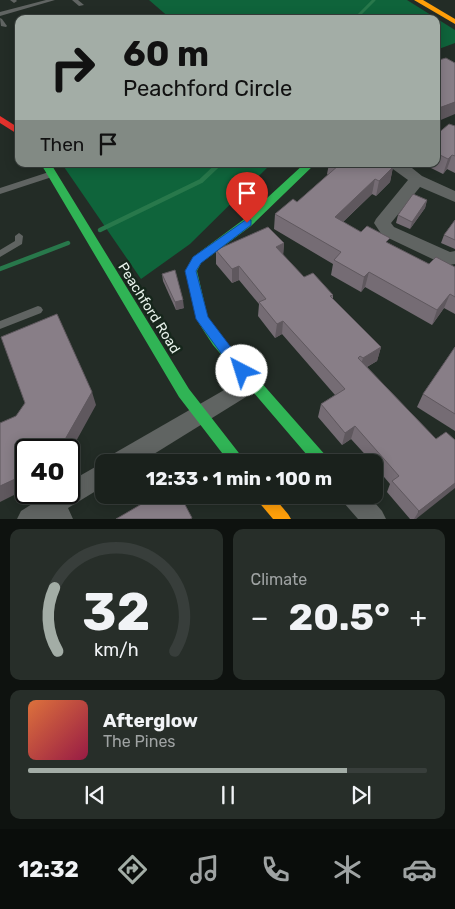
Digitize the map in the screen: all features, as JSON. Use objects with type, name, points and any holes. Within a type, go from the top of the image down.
[{"type":"street","points":[[418,0],[455,22]]},
{"type":"street","points":[[0,119],[15,129]]},
{"type":"street","name":"Peachford Road","points":[[48,167],[117,285],[198,414],[230,454]]},
{"type":"street","points":[[307,167],[247,223],[197,260],[191,271],[202,319],[217,341],[252,383],[315,454]]},
{"type":"street","points":[[401,167],[406,169],[417,180],[455,197]]},
{"type":"street","points":[[417,180],[382,224],[388,230],[449,259],[455,257]]},
{"type":"street","points":[[134,454],[252,383]]},
{"type":"street","points":[[29,519],[58,512],[95,481]]},
{"type":"street","points":[[270,504],[283,519]]},
{"type":"street","points":[[360,504],[374,519]]},
{"type":"lane","points":[[0,14],[52,0]]},
{"type":"lane","points":[[75,0],[80,5]]},
{"type":"lane","points":[[0,20],[4,26]]},
{"type":"lane","points":[[0,192],[52,174]]},
{"type":"lane","points":[[0,254],[19,242],[19,236]]},
{"type":"lane","points":[[0,325],[38,310]]},
{"type":"green space","points":[[149,0],[407,0],[431,15],[166,15]]},
{"type":"green space","points":[[440,21],[455,30],[455,43],[440,49]]},
{"type":"green space","points":[[64,167],[268,167],[190,244],[141,279]]},
{"type":"building","points":[[446,58],[455,63],[455,102],[440,108],[440,60]]},
{"type":"building","points":[[449,124],[455,126],[455,156],[452,155],[448,159],[440,155],[440,132]]},
{"type":"building","points":[[337,167],[393,167],[379,181],[375,179],[335,217],[361,232],[367,226],[390,238],[386,242],[429,264],[436,257],[455,267],[455,297],[450,294],[437,310],[369,272],[364,277],[334,260],[341,252],[275,214],[293,199],[297,202]]},
{"type":"building","points":[[413,194],[427,200],[412,222],[398,215]]},
{"type":"building","points":[[455,220],[455,240],[444,235]]},
{"type":"building","points":[[268,227],[284,243],[276,247],[304,277],[313,273],[333,295],[330,296],[381,347],[363,358],[360,356],[358,358],[436,439],[446,432],[455,440],[455,483],[419,511],[392,481],[399,476],[383,458],[383,454],[380,454],[355,426],[345,433],[321,404],[345,389],[283,321],[277,324],[259,302],[266,299],[239,266],[232,269],[216,250]]},
{"type":"building","points":[[175,270],[183,300],[175,302],[162,274]]},
{"type":"building","points":[[57,314],[92,392],[65,439],[15,439],[15,479],[0,486],[0,423],[16,416],[25,403],[1,337]]},
{"type":"building","points":[[455,347],[455,414],[423,394]]},
{"type":"building","points":[[142,504],[185,504],[192,518],[190,519],[116,519]]},
{"type":"waterway","points":[[359,15],[374,0]]},
{"type":"waterway","points":[[100,230],[201,181],[216,167]]},
{"type":"waterway","points":[[0,269],[68,243]]},
{"type":"traffic: fast","points":[[48,167],[184,393],[231,454]]},
{"type":"traffic: fast","points":[[307,167],[247,223],[197,260],[191,271],[202,319],[217,341],[315,454]]},
{"type":"traffic: slow","points":[[418,0],[455,22]]},
{"type":"traffic: slow","points":[[270,504],[283,519]]},
{"type":"traffic: jam","points":[[0,119],[15,129]]},
{"type":"route","points":[[242,371],[217,341],[202,319],[191,271],[197,260],[247,223]]}]
